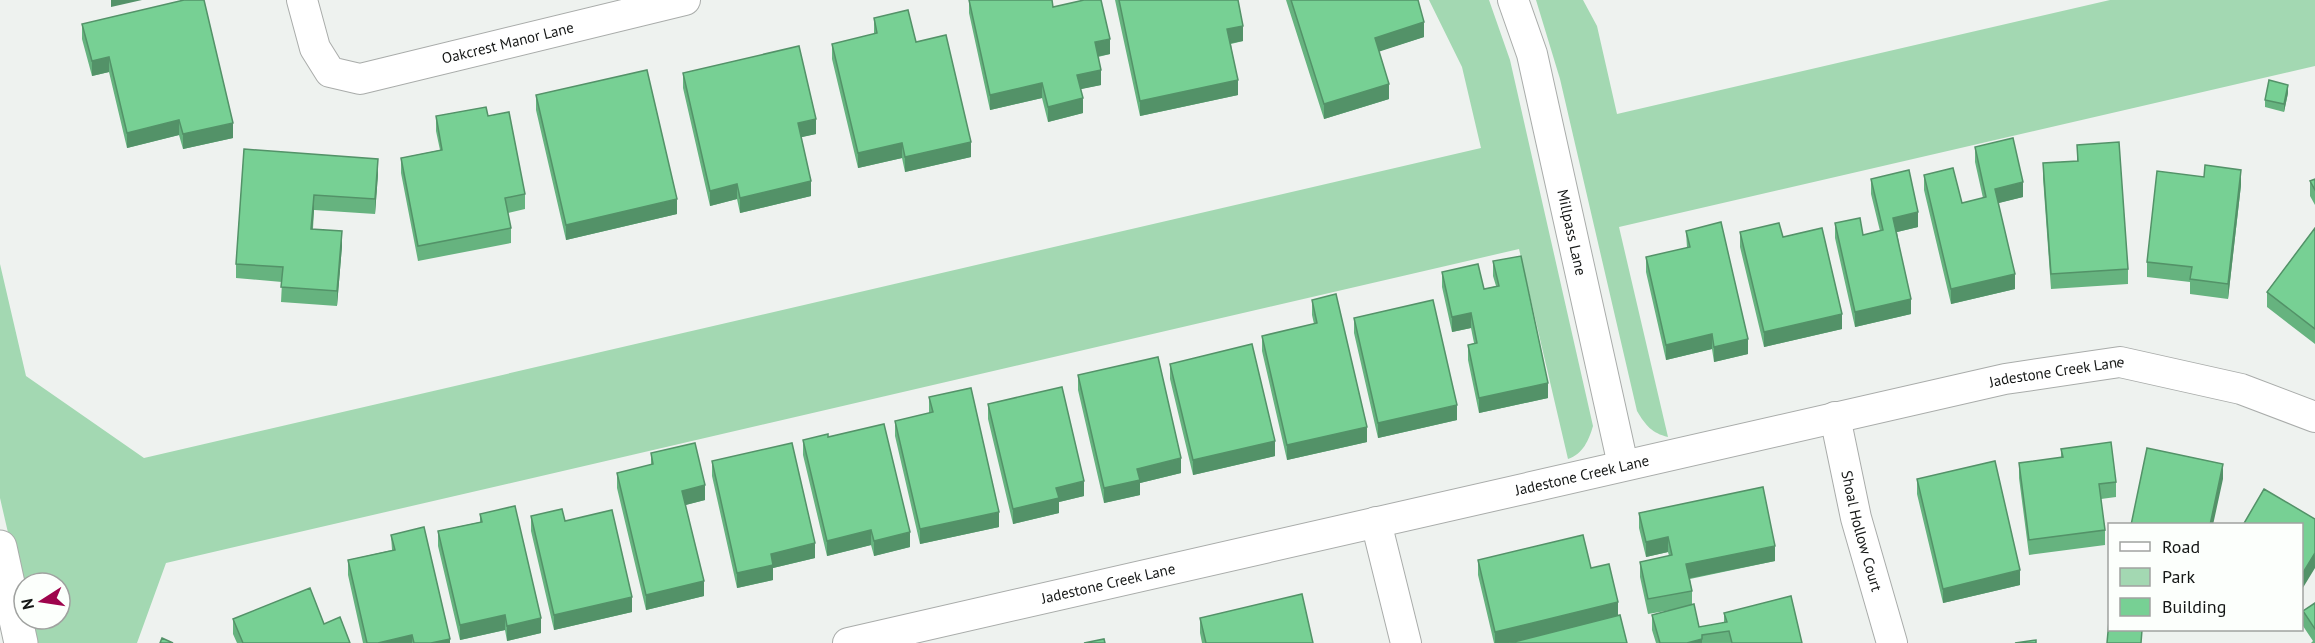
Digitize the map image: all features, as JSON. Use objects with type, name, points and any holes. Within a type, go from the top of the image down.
[{"type":"main road","points":[[0,547],[21,643]]},
{"type":"street","name":"Oakcrest Manor Lane","points":[[302,0],[315,48],[330,72],[360,79],[685,0]]},
{"type":"street","name":"Millpass Lane","points":[[1513,0],[1532,54],[1623,465]]},
{"type":"street","name":"Jadestone Creek Lane","points":[[848,643],[921,635],[1376,522],[2005,379],[2120,362],[2241,388],[2315,417]]},
{"type":"street","name":"Shoal Hollow Court","points":[[1835,417],[1856,518],[1892,643]]},
{"type":"street","points":[[1376,522],[1406,643]]},
{"type":"green space","points":[[1429,0],[1489,0],[1510,60],[1593,426],[1585,446],[1573,457],[1568,459],[1519,249],[166,563],[137,643],[34,643],[31,631],[72,631],[72,571],[17,571],[0,498],[0,264],[26,376],[144,458],[1481,148],[1462,67]]},
{"type":"green space","points":[[1536,0],[1583,0],[1597,26],[1617,114],[2110,0],[2315,0],[2315,66],[1619,227],[1668,437],[1650,428],[1637,411],[1560,79]]},
{"type":"building","points":[[184,0],[204,0],[233,123],[183,134],[179,120],[127,133],[109,57],[92,61],[82,24]]},
{"type":"building","points":[[969,0],[1052,0],[1053,7],[1084,0],[1101,0],[1110,39],[1095,42],[1101,70],[1077,75],[1083,98],[1048,107],[1042,83],[990,95]]},
{"type":"building","points":[[1119,0],[1238,0],[1243,26],[1227,29],[1238,80],[1140,101]]},
{"type":"building","points":[[1291,0],[1418,0],[1424,22],[1375,38],[1389,84],[1324,104]]},
{"type":"building","points":[[908,10],[916,42],[946,35],[971,142],[905,157],[902,143],[858,153],[832,44],[877,33],[874,18]]},
{"type":"building","points":[[799,46],[816,119],[798,123],[811,181],[740,198],[737,184],[710,191],[683,73]]},
{"type":"building","points":[[647,70],[677,199],[566,225],[536,95]]},
{"type":"building","points":[[2269,80],[2288,85],[2284,104],[2265,100]]},
{"type":"building","points":[[486,107],[488,116],[509,112],[525,194],[505,198],[511,228],[418,246],[401,158],[442,150],[436,116]]},
{"type":"building","points":[[2013,138],[2023,182],[1995,189],[2015,274],[1951,289],[1924,175],[1953,168],[1962,203],[1986,197],[1975,147]]},
{"type":"building","points":[[2119,142],[2128,269],[2051,274],[2043,163],[2078,161],[2077,145]]},
{"type":"building","points":[[244,149],[378,159],[375,199],[314,195],[311,229],[342,231],[337,291],[281,287],[283,267],[236,264]]},
{"type":"building","points":[[2205,165],[2241,170],[2228,284],[2190,279],[2192,267],[2147,262],[2157,171],[2204,177]]},
{"type":"building","points":[[1909,170],[1918,212],[1893,218],[1911,299],[1855,312],[1835,223],[1860,218],[1863,235],[1883,230],[1871,179]]},
{"type":"building","points":[[2315,179],[2315,190],[2310,181]]},
{"type":"building","points":[[1721,222],[1748,339],[1714,347],[1712,334],[1666,345],[1646,257],[1690,247],[1686,231]]},
{"type":"building","points":[[1779,223],[1783,237],[1822,228],[1842,314],[1764,332],[1740,232]]},
{"type":"building","points":[[2315,228],[2315,329],[2267,292]]},
{"type":"building","points":[[1521,256],[1548,383],[1479,398],[1468,345],[1477,343],[1471,313],[1452,317],[1442,272],[1478,264],[1484,289],[1499,286],[1493,261]]},
{"type":"building","points":[[1336,294],[1367,427],[1287,445],[1262,336],[1317,323],[1312,300]]},
{"type":"building","points":[[1433,300],[1457,405],[1378,423],[1354,318]]},
{"type":"building","points":[[1252,344],[1275,441],[1193,460],[1170,364]]},
{"type":"building","points":[[1158,357],[1181,458],[1137,469],[1140,480],[1104,488],[1078,375]]},
{"type":"building","points":[[1062,387],[1084,481],[1056,488],[1059,498],[1013,509],[988,404]]},
{"type":"building","points":[[971,388],[999,512],[920,529],[895,421],[933,412],[929,397]]},
{"type":"building","points":[[884,424],[910,532],[874,541],[871,530],[827,541],[803,440],[828,434],[828,437]]},
{"type":"building","points":[[2111,442],[2116,482],[2099,484],[2105,530],[2029,540],[2019,463],[2063,457],[2061,449]]},
{"type":"building","points":[[695,443],[705,485],[682,491],[704,581],[646,595],[617,473],[653,464],[651,453]]},
{"type":"building","points":[[792,443],[815,543],[771,554],[773,565],[737,573],[712,461]]},
{"type":"building","points":[[2147,448],[2223,464],[2210,523],[2131,523]]},
{"type":"building","points":[[1995,461],[2020,570],[1943,589],[1917,479]]},
{"type":"building","points":[[1763,487],[1775,546],[1686,564],[1692,591],[1648,599],[1640,562],[1672,555],[1668,537],[1646,542],[1639,513]]},
{"type":"building","points":[[2264,489],[2315,519],[2315,553],[2303,573],[2303,523],[2244,523]]},
{"type":"building","points":[[515,506],[541,618],[507,626],[505,615],[460,625],[438,531],[482,522],[480,514]]},
{"type":"building","points":[[562,509],[565,521],[612,510],[632,597],[554,615],[531,516]]},
{"type":"building","points":[[424,527],[450,639],[431,643],[414,643],[412,635],[378,643],[367,643],[348,560],[395,550],[391,535]]},
{"type":"building","points":[[1583,535],[1591,568],[1609,564],[1618,602],[1495,632],[1478,560]]},
{"type":"building","points":[[310,588],[324,624],[340,617],[350,643],[243,643],[233,619]]},
{"type":"building","points":[[1302,594],[1313,643],[1206,643],[1200,618]]},
{"type":"building","points":[[1791,596],[1802,643],[1732,643],[1729,631],[1702,635],[1702,639],[1687,643],[1660,643],[1652,615],[1694,604],[1699,627],[1727,622],[1724,613]]},
{"type":"building","points":[[2315,603],[2315,629],[2303,611]]},
{"type":"building","points":[[1620,615],[1627,643],[1510,643]]},
{"type":"building","points":[[2108,631],[2142,631],[2141,643],[2107,643]]},
{"type":"building","points":[[162,638],[173,643],[160,643]]},
{"type":"building","points":[[1104,639],[1105,643],[1084,643]]},
{"type":"building","points":[[2036,640],[2036,643],[2015,643]]}]
